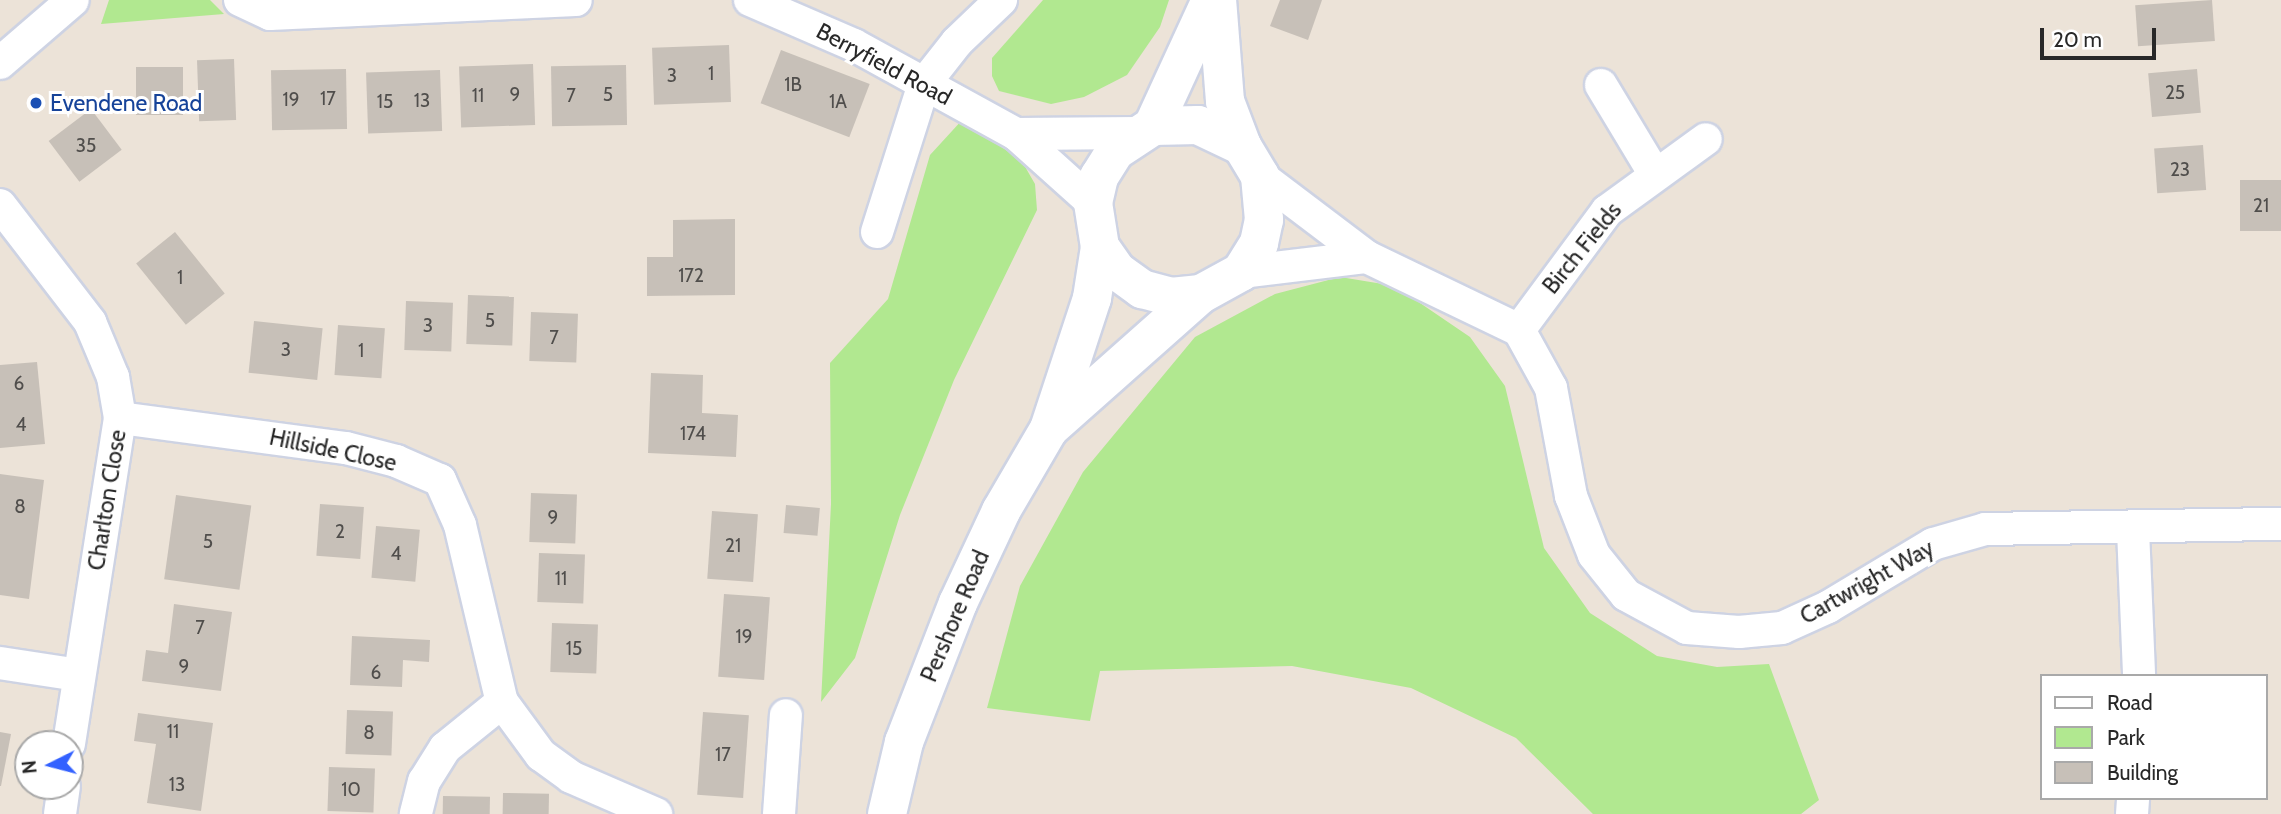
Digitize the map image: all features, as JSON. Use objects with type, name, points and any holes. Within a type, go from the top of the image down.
[{"type":"main road","name":"Pershore Road","points":[[887,814],[904,742],[958,603],[1001,511],[1049,429],[1092,298],[1100,247],[1093,203],[1099,177],[1115,151],[1146,130],[1211,0]]},
{"type":"main road","name":"Pershore Road","points":[[1049,429],[1201,294],[1241,272],[1259,243],[1264,220],[1251,161],[1225,101],[1217,0]]},
{"type":"main road","points":[[1146,130],[1198,125],[1251,161]]},
{"type":"main road","name":"Pershore Road","points":[[1100,247],[1117,271],[1142,289],[1171,297],[1201,294]]},
{"type":"street","points":[[0,63],[73,0]]},
{"type":"street","points":[[240,0],[270,14],[576,0]]},
{"type":"street","name":"Berryfield Road","points":[[750,0],[854,44],[1016,134],[1093,203]]},
{"type":"street","points":[[877,232],[924,84],[957,42],[1001,0]]},
{"type":"street","points":[[1601,85],[1654,173]]},
{"type":"street","name":"Berryfield Road","points":[[1016,134],[1146,130]]},
{"type":"street","name":"Birch Fields","points":[[1519,330],[1607,211],[1654,173],[1706,139]]},
{"type":"street","points":[[1251,161],[1367,257],[1519,330]]},
{"type":"street","name":"Charlton Close","points":[[0,205],[90,322],[113,377],[120,418],[71,730]]},
{"type":"street","points":[[1241,272],[1367,257]]},
{"type":"street","name":"Cartwright Way","points":[[1519,330],[1551,388],[1571,496],[1594,555],[1626,595],[1687,628],[1739,632],[1782,628],[1828,607],[1933,544],[1985,529],[2133,530],[2281,524]]},
{"type":"street","name":"Hillside Close","points":[[120,418],[345,448],[397,461],[440,480],[460,525],[502,702],[541,755],[571,777],[656,814]]},
{"type":"street","points":[[2133,530],[2139,674]]},
{"type":"street","points":[[0,663],[79,675]]},
{"type":"street","points":[[416,814],[424,780],[445,748],[502,702]]},
{"type":"street","points":[[779,814],[786,715]]},
{"type":"green space","points":[[109,0],[210,0],[224,14],[101,24]]},
{"type":"green space","points":[[1043,0],[1169,0],[1160,27],[1127,75],[1084,97],[1051,104],[999,91],[992,76],[992,58]]},
{"type":"green space","points":[[963,119],[1016,151],[1035,184],[1037,210],[954,380],[900,515],[855,658],[821,702],[831,504],[830,363],[888,299],[930,155]]},
{"type":"green space","points":[[1340,277],[1395,286],[1470,337],[1505,386],[1544,548],[1590,613],[1657,656],[1717,667],[1769,664],[1819,800],[1801,814],[1593,814],[1516,738],[1411,688],[1292,666],[1100,671],[1090,721],[987,708],[1020,586],[1083,472],[1195,337],[1275,294]]},
{"type":"building","points":[[1280,0],[1322,0],[1308,40],[1270,26]]},
{"type":"building","points":[[2212,0],[2215,41],[2138,46],[2135,5]]},
{"type":"building","points":[[729,45],[731,102],[654,105],[652,48]]},
{"type":"building","points":[[781,50],[870,84],[849,137],[761,103]]},
{"type":"building","points":[[234,59],[236,120],[199,121],[197,60]]},
{"type":"building","points":[[533,64],[535,125],[461,128],[459,67]]},
{"type":"building","points":[[626,65],[627,125],[552,126],[551,66]]},
{"type":"building","points":[[136,67],[183,67],[183,115],[136,115]]},
{"type":"building","points":[[346,69],[347,129],[272,130],[271,70]]},
{"type":"building","points":[[2197,69],[2201,113],[2152,117],[2148,73]]},
{"type":"building","points":[[440,70],[442,131],[368,134],[366,73]]},
{"type":"building","points":[[91,109],[122,150],[79,182],[49,141]]},
{"type":"building","points":[[2203,145],[2206,190],[2157,193],[2154,148]]},
{"type":"building","points":[[2240,180],[2281,180],[2281,231],[2240,231]]},
{"type":"building","points":[[735,219],[735,295],[647,296],[647,257],[673,257],[673,220]]},
{"type":"building","points":[[175,232],[225,293],[186,325],[136,263]]},
{"type":"building","points":[[468,295],[514,297],[512,346],[466,344]]},
{"type":"building","points":[[406,301],[453,303],[451,352],[404,350]]},
{"type":"building","points":[[531,312],[578,314],[576,363],[529,361]]},
{"type":"building","points":[[254,321],[323,328],[317,380],[249,373]]},
{"type":"building","points":[[338,325],[385,328],[381,378],[335,375]]},
{"type":"building","points":[[37,362],[45,444],[0,448],[0,365]]},
{"type":"building","points":[[651,373],[703,375],[702,413],[738,415],[736,457],[648,453]]},
{"type":"building","points":[[0,474],[44,480],[29,599],[0,595]]},
{"type":"building","points":[[531,493],[577,495],[575,544],[529,542]]},
{"type":"building","points":[[176,495],[251,506],[239,590],[164,579]]},
{"type":"building","points":[[320,504],[364,507],[360,559],[316,556]]},
{"type":"building","points":[[786,505],[820,508],[817,536],[784,533]]},
{"type":"building","points":[[712,511],[758,514],[753,582],[707,579]]},
{"type":"building","points":[[376,526],[420,530],[415,582],[371,578]]},
{"type":"building","points":[[539,553],[585,555],[583,604],[537,602]]},
{"type":"building","points":[[724,594],[770,597],[764,680],[718,677]]},
{"type":"building","points":[[174,604],[232,612],[221,691],[142,681],[146,650],[168,653]]},
{"type":"building","points":[[552,623],[598,625],[596,674],[550,672]]},
{"type":"building","points":[[352,636],[430,640],[429,662],[403,660],[402,687],[350,685]]},
{"type":"building","points":[[347,710],[393,712],[391,756],[345,754]]},
{"type":"building","points":[[703,712],[749,715],[743,798],[697,795]]},
{"type":"building","points":[[138,713],[213,723],[201,811],[147,803],[156,744],[134,741]]},
{"type":"building","points":[[0,732],[11,734],[1,786],[0,786]]},
{"type":"building","points":[[329,767],[375,769],[373,813],[327,811]]},
{"type":"building","points":[[503,793],[549,794],[549,814],[503,814]]},
{"type":"building","points":[[443,796],[490,797],[490,814],[443,814]]},
{"type":"place","name":"Evendene Road","points":[[36,103]]}]
